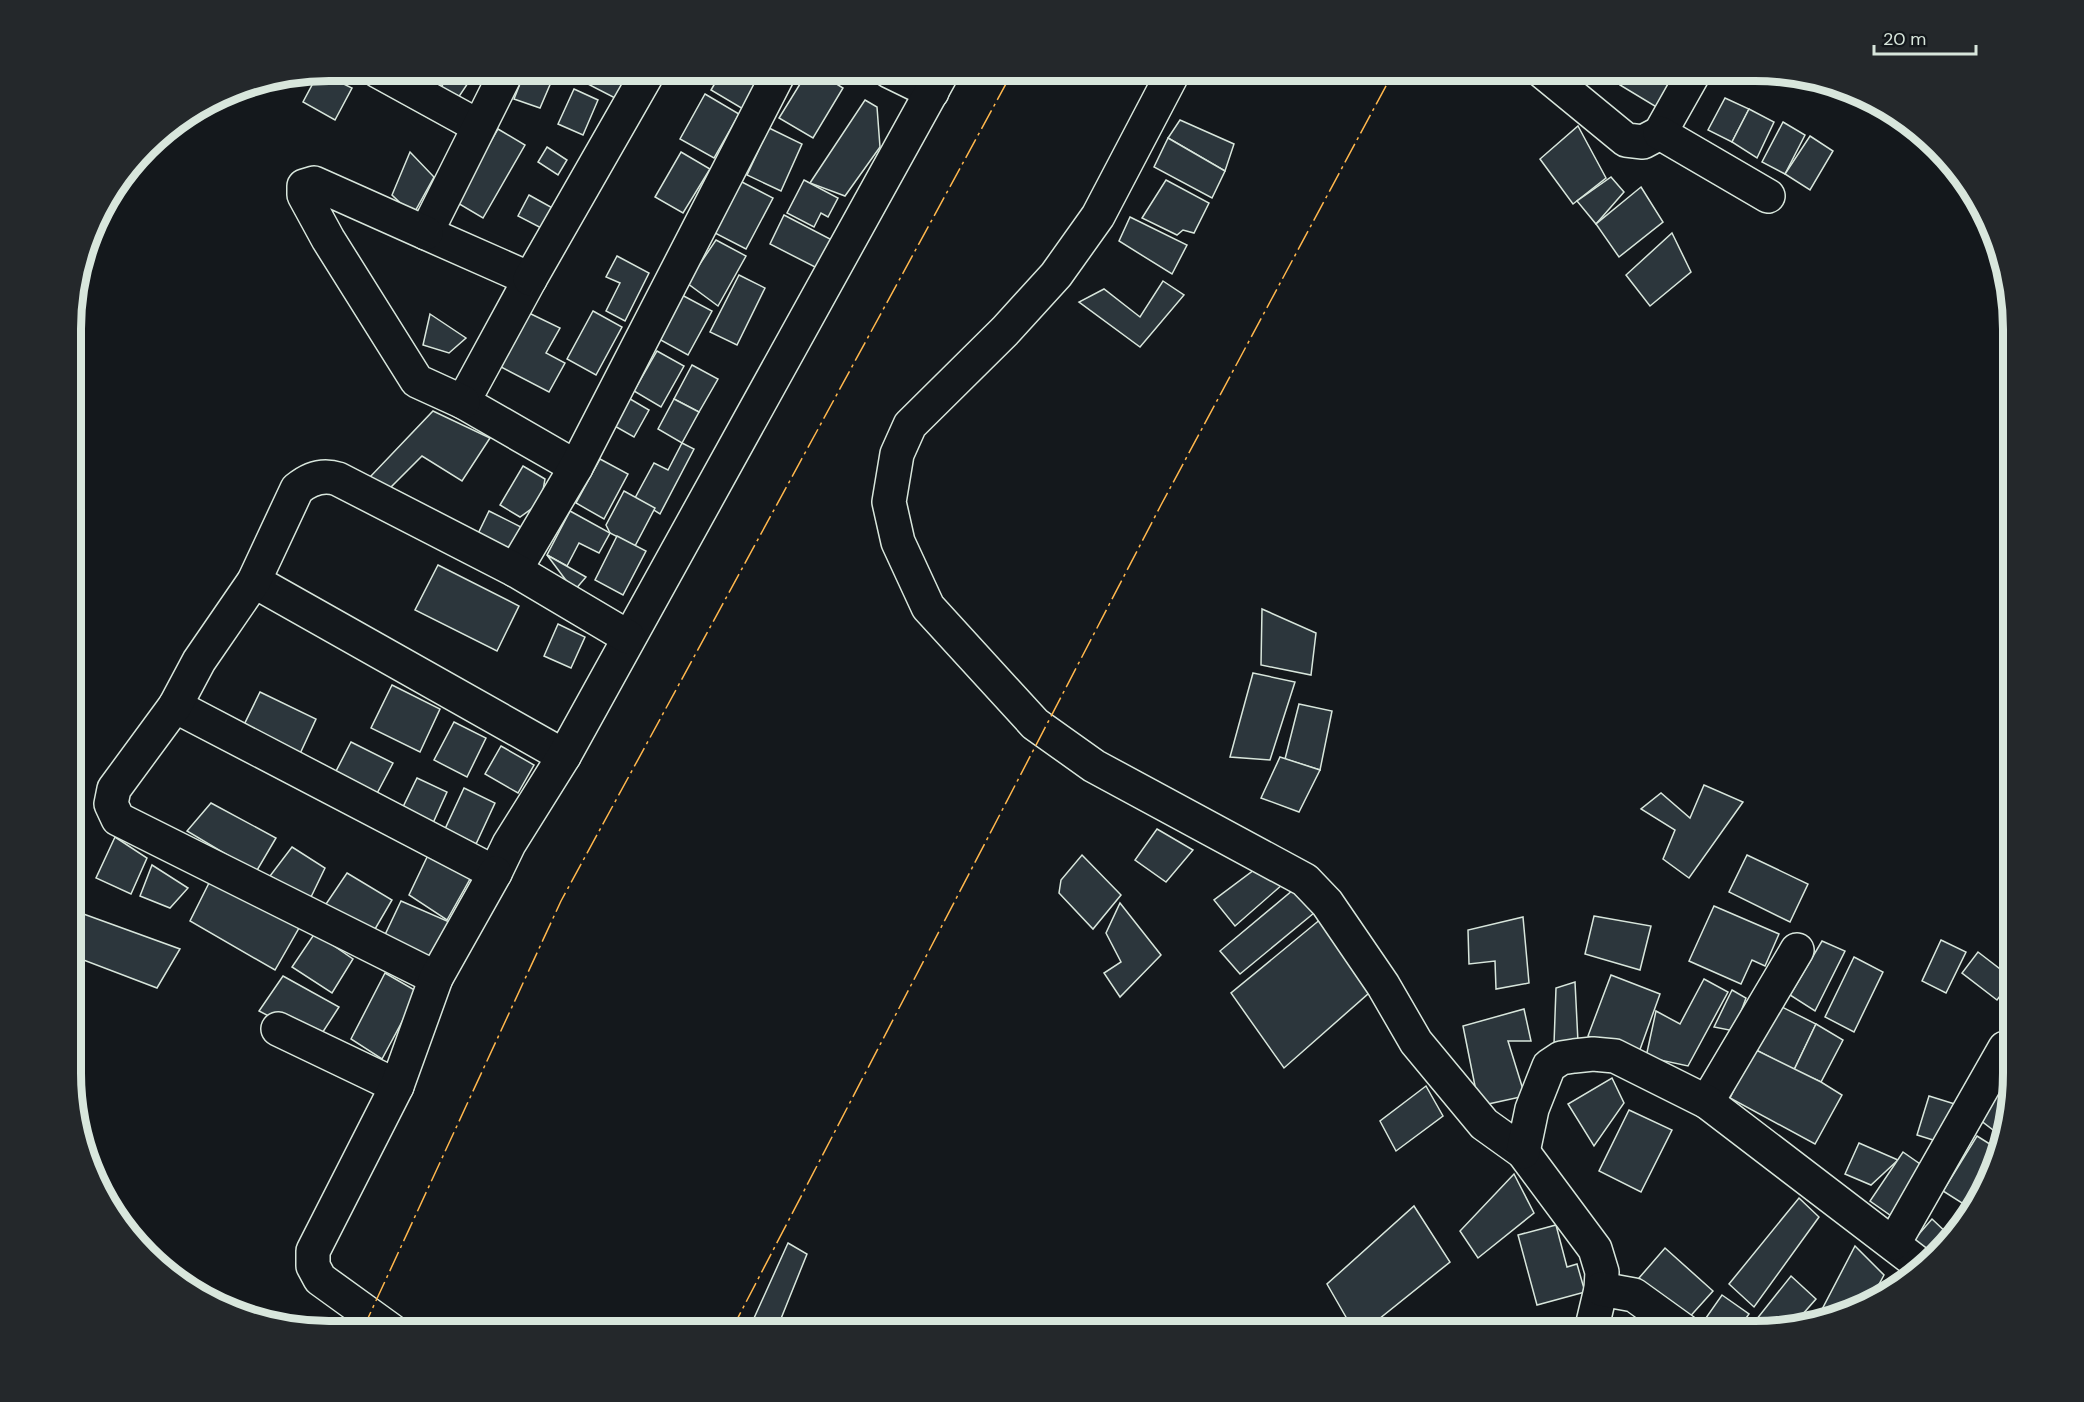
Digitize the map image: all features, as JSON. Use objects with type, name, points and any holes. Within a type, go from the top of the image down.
[{"type":"street","points":[[398,81],[478,126]]},
{"type":"street","points":[[426,233],[501,81]]},
{"type":"street","points":[[463,402],[643,81]]},
{"type":"street","points":[[515,570],[576,467],[774,81]]},
{"type":"street","points":[[378,1321],[320,1279],[312,1260],[318,1236],[397,1086],[436,978],[509,844],[564,756],[938,81]]},
{"type":"street","points":[[1168,81],[1098,216],[1056,275],[1005,331],[910,425],[897,454],[889,502],[898,542],[928,607],[1035,724],[1094,766],[1305,880],[1326,903],[1383,986],[1416,1042],[1484,1124],[1523,1152],[1595,1249],[1602,1272],[1601,1289],[1593,1321]]},
{"type":"street","points":[[1555,81],[1626,140],[1643,141],[1660,133],[1689,81]]},
{"type":"street","points":[[1660,133],[1768,196]]},
{"type":"street","points":[[530,279],[314,183],[304,186],[304,195],[328,239],[417,381],[463,402],[576,467]]},
{"type":"street","points":[[436,978],[118,819],[111,804],[114,789],[175,706],[199,661],[254,581],[297,489],[306,481],[328,476],[515,570],[628,637]]},
{"type":"street","points":[[254,581],[564,756]]},
{"type":"street","points":[[175,706],[495,873]]},
{"type":"street","points":[[1707,1102],[1797,950]]},
{"type":"street","points":[[278,1029],[397,1086]]},
{"type":"street","points":[[1894,1243],[2003,1052]]},
{"type":"street","points":[[1523,1152],[1532,1109],[1549,1066],[1561,1058],[1593,1054],[1615,1056],[1707,1102],[1916,1262]]},
{"type":"street","points":[[1601,1289],[1634,1295],[1670,1321]]},
{"type":"building","points":[[338,81],[352,88],[335,120],[303,102],[314,82]]},
{"type":"building","points":[[445,81],[469,81],[452,107],[435,96]]},
{"type":"building","points":[[521,81],[552,81],[540,108],[514,99]]},
{"type":"building","points":[[582,81],[624,81],[615,98]]},
{"type":"building","points":[[716,81],[758,81],[743,109],[711,90]]},
{"type":"building","points":[[802,81],[832,81],[843,88],[813,138],[779,118]]},
{"type":"building","points":[[1623,81],[1674,81],[1658,108],[1620,85]]},
{"type":"building","points":[[574,89],[598,100],[583,135],[558,124]]},
{"type":"building","points":[[705,94],[739,114],[714,158],[680,139]]},
{"type":"building","points":[[1725,98],[1749,109],[1732,142],[1708,130]]},
{"type":"building","points":[[865,100],[877,107],[880,147],[845,196],[810,183]]},
{"type":"building","points":[[1749,109],[1774,122],[1757,158],[1732,142]]},
{"type":"building","points":[[1180,120],[1234,144],[1225,171],[1168,138]]},
{"type":"building","points":[[1783,122],[1805,135],[1785,174],[1762,162]]},
{"type":"building","points":[[1578,126],[1606,178],[1573,204],[1540,159]]},
{"type":"building","points":[[769,128],[802,144],[781,191],[747,175]]},
{"type":"building","points":[[498,129],[525,145],[483,218],[456,202]]},
{"type":"building","points":[[1810,136],[1833,151],[1810,190],[1785,174]]},
{"type":"building","points":[[1168,138],[1225,171],[1212,198],[1154,167]]},
{"type":"building","points":[[547,147],[567,160],[558,175],[538,162]]},
{"type":"building","points":[[410,152],[434,177],[413,215],[392,195]]},
{"type":"building","points":[[681,152],[710,169],[683,213],[655,197]]},
{"type":"building","points":[[1611,177],[1624,192],[1596,224],[1577,201]]},
{"type":"building","points":[[804,180],[838,198],[828,217],[821,213],[814,227],[787,213]]},
{"type":"building","points":[[1166,180],[1209,203],[1194,233],[1183,230],[1177,235],[1142,218]]},
{"type":"building","points":[[740,181],[773,198],[746,249],[713,232]]},
{"type":"building","points":[[1641,187],[1663,222],[1619,257],[1596,224]]},
{"type":"building","points":[[529,195],[558,211],[547,231],[518,216]]},
{"type":"building","points":[[784,215],[832,240],[817,268],[770,244]]},
{"type":"building","points":[[1130,217],[1187,245],[1172,274],[1119,241]]},
{"type":"building","points":[[1672,233],[1691,272],[1650,306],[1626,275]]},
{"type":"building","points":[[716,240],[746,256],[718,306],[687,283]]},
{"type":"building","points":[[617,256],[649,273],[625,321],[606,311],[620,283],[606,277]]},
{"type":"building","points":[[739,275],[765,288],[737,345],[710,332]]},
{"type":"building","points":[[1163,281],[1184,295],[1140,347],[1079,302],[1104,289],[1140,317]]},
{"type":"building","points":[[680,294],[712,311],[688,355],[657,338]]},
{"type":"building","points":[[593,311],[622,327],[596,375],[567,359]]},
{"type":"building","points":[[529,313],[560,328],[546,353],[565,363],[549,392],[501,367]]},
{"type":"building","points":[[430,314],[466,338],[449,353],[423,345]]},
{"type":"building","points":[[657,351],[684,366],[661,407],[634,391]]},
{"type":"building","points":[[692,365],[718,379],[699,412],[674,399]]},
{"type":"building","points":[[620,393],[649,410],[634,437],[604,420]]},
{"type":"building","points":[[674,399],[699,412],[682,443],[658,429]]},
{"type":"building","points":[[433,411],[490,438],[462,481],[422,456],[388,490],[369,478]]},
{"type":"building","points":[[682,443],[694,449],[660,514],[635,498],[654,463],[668,470]]},
{"type":"building","points":[[600,459],[628,474],[604,519],[576,503]]},
{"type":"building","points":[[523,466],[545,479],[541,502],[520,517],[500,505]]},
{"type":"building","points":[[624,491],[655,508],[635,546],[610,533],[606,525]]},
{"type":"building","points":[[489,511],[521,527],[506,558],[474,542]]},
{"type":"building","points":[[570,511],[610,533],[599,553],[579,543],[567,566],[547,555]]},
{"type":"building","points":[[617,536],[646,551],[623,595],[595,580]]},
{"type":"building","points":[[547,555],[586,577],[574,591]]},
{"type":"building","points":[[438,565],[519,606],[497,651],[415,610]]},
{"type":"building","points":[[1262,609],[1316,633],[1311,675],[1261,665]]},
{"type":"building","points":[[558,624],[585,637],[571,668],[544,656]]},
{"type":"building","points":[[1253,673],[1295,682],[1270,760],[1230,757]]},
{"type":"building","points":[[392,685],[440,709],[420,752],[371,728]]},
{"type":"building","points":[[260,692],[316,719],[298,758],[241,731]]},
{"type":"building","points":[[1299,704],[1332,711],[1320,770],[1285,759]]},
{"type":"building","points":[[454,722],[486,738],[467,777],[434,760]]},
{"type":"building","points":[[351,742],[393,763],[374,799],[333,777]]},
{"type":"building","points":[[501,746],[534,765],[518,793],[485,774]]},
{"type":"building","points":[[1280,757],[1320,770],[1299,812],[1261,798]]},
{"type":"building","points":[[417,778],[447,792],[433,823],[402,809]]},
{"type":"building","points":[[1704,785],[1743,802],[1689,878],[1663,859],[1675,830],[1641,809],[1661,793],[1690,818]]},
{"type":"building","points":[[464,788],[495,803],[476,844],[445,829]]},
{"type":"building","points":[[211,803],[276,838],[256,872],[187,831]]},
{"type":"building","points":[[1157,829],[1193,850],[1166,882],[1135,860]]},
{"type":"building","points":[[115,837],[147,858],[131,894],[96,878]]},
{"type":"building","points":[[292,847],[325,868],[310,899],[270,876]]},
{"type":"building","points":[[429,853],[470,879],[447,920],[409,895]]},
{"type":"building","points":[[1082,855],[1121,895],[1093,929],[1059,893],[1061,880]]},
{"type":"building","points":[[1747,855],[1808,884],[1790,922],[1729,892]]},
{"type":"building","points":[[1262,864],[1283,884],[1235,926],[1214,900]]},
{"type":"building","points":[[152,865],[188,888],[170,908],[140,896]]},
{"type":"building","points":[[347,873],[392,900],[371,936],[324,907]]},
{"type":"building","points":[[210,881],[299,928],[275,970],[190,921]]},
{"type":"building","points":[[1293,890],[1314,913],[1240,974],[1220,951]]},
{"type":"building","points":[[401,901],[454,924],[430,965],[383,939]]},
{"type":"building","points":[[1120,903],[1161,955],[1120,997],[1104,973],[1121,962],[1106,933]]},
{"type":"building","points":[[1714,906],[1779,934],[1765,966],[1752,960],[1741,984],[1689,961]]},
{"type":"building","points":[[81,913],[180,949],[157,988],[81,959]]},
{"type":"building","points":[[1594,916],[1651,926],[1640,970],[1585,954]]},
{"type":"building","points":[[1523,917],[1529,983],[1496,989],[1495,961],[1469,964],[1468,930]]},
{"type":"building","points":[[1322,918],[1369,993],[1284,1068],[1231,993]]},
{"type":"building","points":[[315,933],[353,959],[332,993],[292,967]]},
{"type":"building","points":[[1941,940],[1966,952],[1946,993],[1922,981]]},
{"type":"building","points":[[1822,941],[1845,951],[1815,1011],[1790,995]]},
{"type":"building","points":[[1978,952],[2003,971],[2003,992],[1997,1000],[1962,973]]},
{"type":"building","points":[[1854,957],[1883,972],[1854,1032],[1825,1017]]},
{"type":"building","points":[[385,973],[418,992],[382,1059],[351,1039]]},
{"type":"building","points":[[1611,975],[1660,994],[1638,1055],[1588,1036]]},
{"type":"building","points":[[283,976],[339,1007],[317,1041],[259,1011]]},
{"type":"building","points":[[1704,979],[1728,992],[1688,1066],[1646,1057],[1656,1011],[1680,1024]]},
{"type":"building","points":[[1575,982],[1578,1042],[1554,1044],[1556,988]]},
{"type":"building","points":[[1732,990],[1746,998],[1734,1031],[1714,1027]]},
{"type":"building","points":[[1776,1004],[1816,1024],[1794,1070],[1754,1049]]},
{"type":"building","points":[[1524,1009],[1531,1041],[1508,1041],[1525,1096],[1479,1106],[1463,1026]]},
{"type":"building","points":[[1816,1024],[1843,1040],[1821,1082],[1794,1070]]},
{"type":"building","points":[[1754,1049],[1842,1095],[1815,1144],[1730,1098]]},
{"type":"building","points":[[2003,1070],[2001,1105],[1996,1132],[1971,1113]]},
{"type":"building","points":[[1612,1078],[1624,1103],[1594,1146],[1568,1104]]},
{"type":"building","points":[[1426,1086],[1443,1116],[1396,1151],[1380,1121]]},
{"type":"building","points":[[1929,1096],[1958,1105],[1946,1144],[1917,1135]]},
{"type":"building","points":[[1629,1110],[1672,1130],[1641,1192],[1599,1171]]},
{"type":"building","points":[[1977,1136],[1992,1146],[1984,1168],[1965,1205],[1943,1191]]},
{"type":"building","points":[[1859,1143],[1898,1160],[1871,1185],[1845,1174]]},
{"type":"building","points":[[1903,1152],[1930,1171],[1897,1220],[1870,1201]]},
{"type":"building","points":[[1514,1174],[1534,1213],[1478,1258],[1460,1231]]},
{"type":"building","points":[[1799,1198],[1819,1217],[1754,1307],[1729,1284]]},
{"type":"building","points":[[1414,1206],[1450,1262],[1376,1321],[1348,1321],[1327,1284]]},
{"type":"building","points":[[1932,1219],[1945,1232],[1924,1254],[1912,1242]]},
{"type":"building","points":[[1556,1225],[1567,1267],[1577,1264],[1585,1292],[1537,1305],[1518,1235]]},
{"type":"building","points":[[788,1243],[807,1254],[780,1321],[753,1321]]},
{"type":"building","points":[[1855,1246],[1884,1275],[1876,1289],[1820,1313]]},
{"type":"building","points":[[1665,1248],[1713,1291],[1686,1321],[1639,1278]]},
{"type":"building","points":[[1791,1276],[1816,1299],[1801,1316],[1755,1321]]},
{"type":"building","points":[[1722,1295],[1749,1314],[1744,1321],[1704,1321]]},
{"type":"power","points":[[367,1321],[561,901],[1008,81]]},
{"type":"power","points":[[736,1321],[1161,505],[1389,81]]}]
